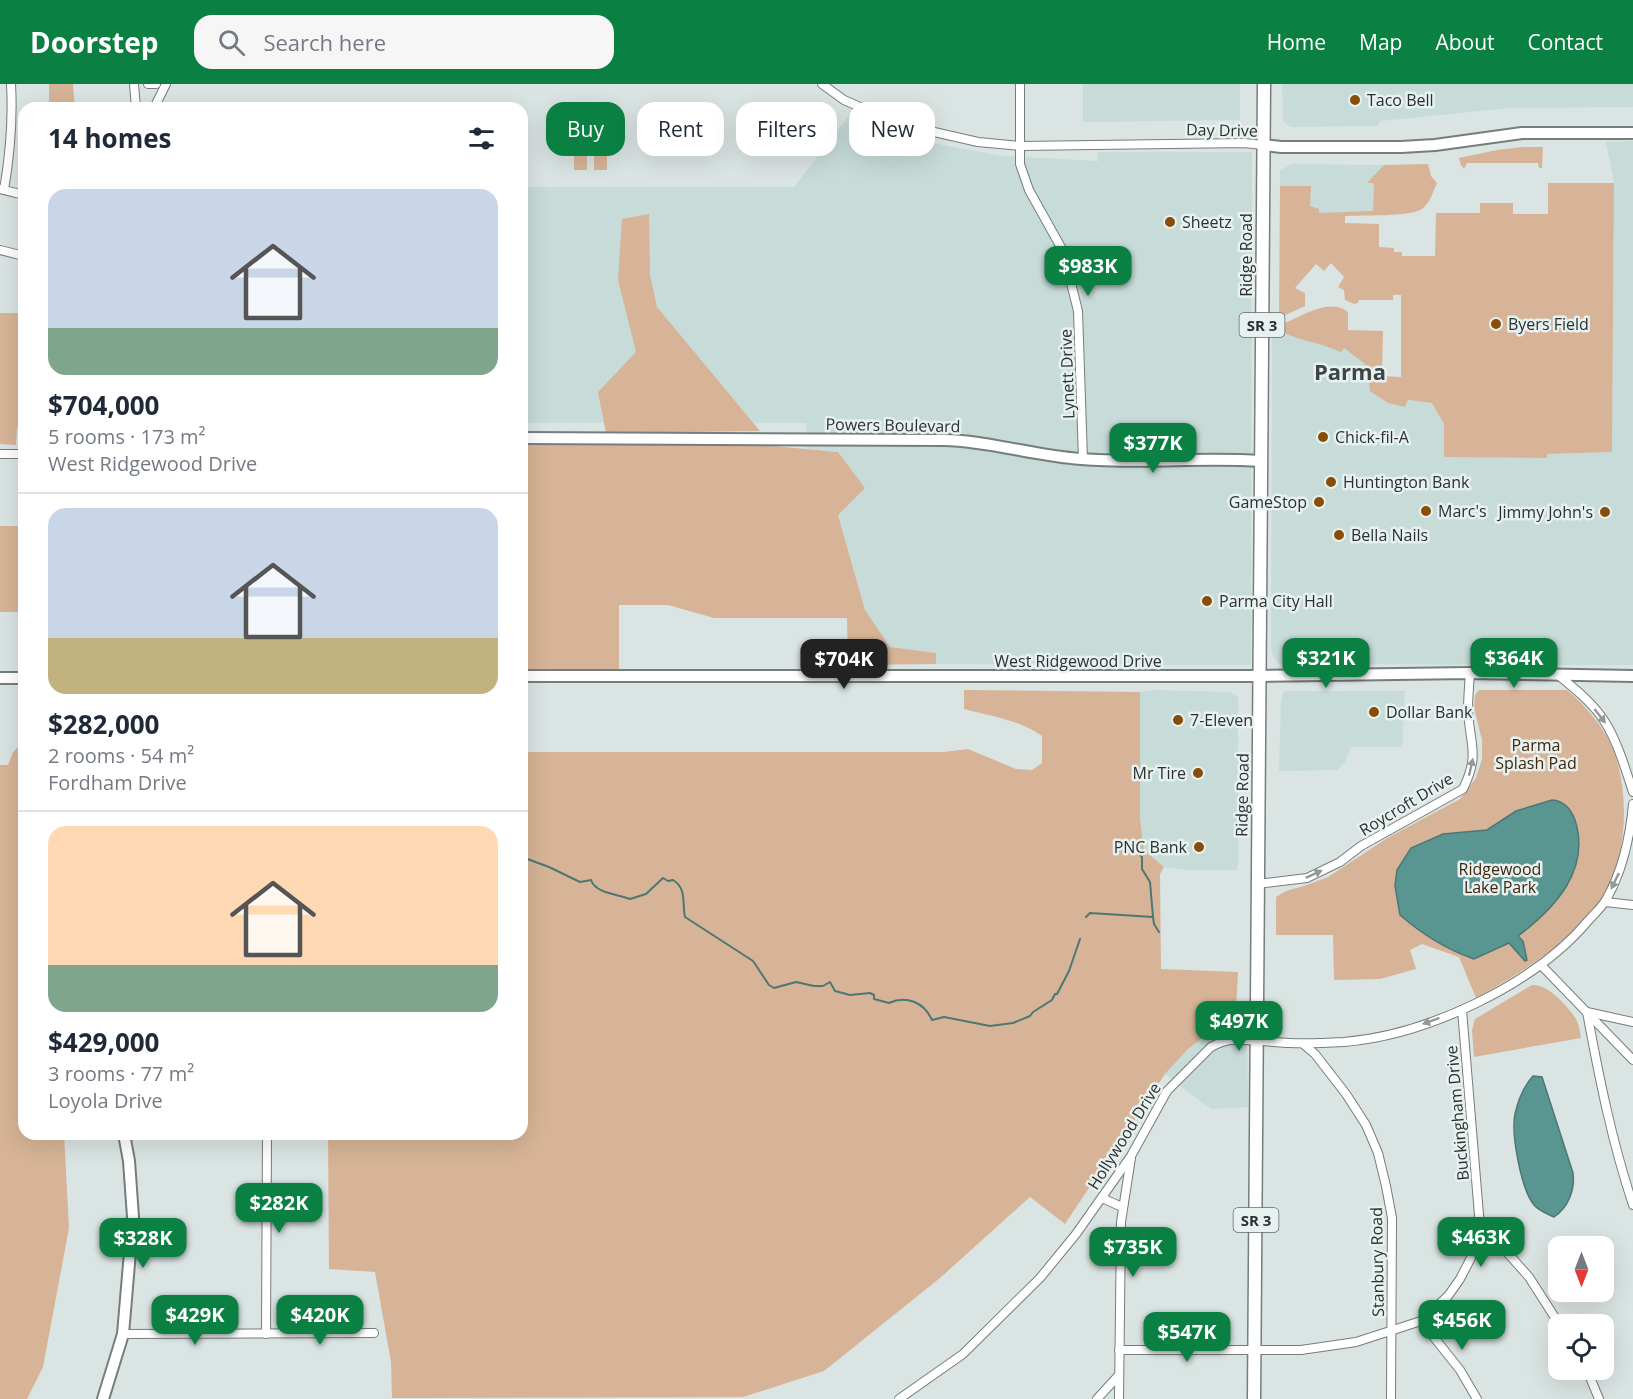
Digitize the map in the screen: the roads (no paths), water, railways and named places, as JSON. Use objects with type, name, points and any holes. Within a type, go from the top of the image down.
[{"type":"main road","name":"Ridge Road","points":[[1254,1399],[1264,84]]},
{"type":"street","points":[[11,84],[9,163],[2,189],[18,193]]},
{"type":"street","points":[[134,84],[136,102]]},
{"type":"street","points":[[148,84],[156,84]]},
{"type":"street","points":[[157,102],[166,84]]},
{"type":"street","name":"Day Drive","points":[[822,84],[844,100],[899,124],[958,139],[1020,146],[1244,143],[1281,147],[1401,147],[1435,145],[1522,133],[1633,133]]},
{"type":"street","name":"Lynett Drive","points":[[1020,84],[1020,164],[1029,190],[1063,250],[1078,309],[1083,459]]},
{"type":"street","points":[[0,250],[18,254]]},
{"type":"street","name":"Powers Boulevard","points":[[528,438],[960,440],[1035,455],[1083,459],[1261,461]]},
{"type":"street","points":[[0,454],[18,454]]},
{"type":"street","name":"West Ridgewood Drive","points":[[528,676],[1260,676],[1470,673],[1633,676]]},
{"type":"street","name":"Roycroft Drive","points":[[1257,884],[1307,879],[1463,789],[1471,772],[1474,753],[1468,710],[1470,673]]},
{"type":"street","points":[[1558,675],[1583,697],[1605,722],[1620,753],[1633,792]]},
{"type":"street","points":[[0,678],[18,678]]},
{"type":"street","points":[[1219,1043],[1240,1039],[1302,1044],[1344,1042],[1384,1036],[1462,1010],[1541,966],[1572,940],[1605,902],[1622,868],[1631,830],[1633,804]]},
{"type":"street","points":[[1605,902],[1633,905]]},
{"type":"street","points":[[1541,966],[1633,1060]]},
{"type":"street","name":"Hollywood Drive","points":[[899,1399],[963,1354],[1059,1256],[1131,1156],[1167,1091],[1197,1059],[1219,1043],[1257,1006]]},
{"type":"street","name":"Buckingham Drive","points":[[1119,1350],[1254,1350],[1312,1348],[1356,1342],[1420,1321],[1448,1296],[1474,1252],[1480,1227],[1462,1010]]},
{"type":"street","points":[[1587,1012],[1633,1022]]},
{"type":"street","points":[[1587,1012],[1610,1126],[1633,1205]]},
{"type":"street","name":"Stanbury Road","points":[[1302,1044],[1312,1050],[1346,1094],[1366,1125],[1378,1153],[1392,1218],[1391,1399]]},
{"type":"street","points":[[104,1399],[123,1334],[133,1217],[125,1140]]},
{"type":"street","points":[[266,1334],[267,1140]]},
{"type":"street","points":[[1119,1399],[1122,1207],[1131,1156]]},
{"type":"street","points":[[1102,1198],[1122,1207]]},
{"type":"street","points":[[1480,1227],[1529,1276],[1553,1314]]},
{"type":"street","points":[[1420,1321],[1460,1370],[1477,1399]]},
{"type":"street","points":[[123,1334],[374,1333]]},
{"type":"street","points":[[1097,1399],[1119,1375]]},
{"type":"street","points":[[1591,1380],[1599,1399]]},
{"type":"water","points":[[1552,800],[1569,809],[1575,820],[1579,838],[1578,855],[1574,871],[1557,900],[1518,936],[1523,941],[1527,960],[1525,961],[1509,943],[1474,959],[1435,941],[1400,915],[1395,886],[1397,870],[1411,848],[1443,834],[1487,830],[1516,811]]},
{"type":"water","points":[[1533,1076],[1542,1077],[1573,1173],[1570,1197],[1564,1208],[1554,1217],[1538,1209],[1529,1197],[1521,1174],[1514,1134],[1518,1104]]},
{"type":"waterway","points":[[1130,844],[1142,857],[1142,869],[1150,882],[1153,917]]},
{"type":"waterway","points":[[528,859],[580,882],[591,880],[602,891],[630,899],[646,894],[663,878],[668,881],[673,880],[682,892],[685,917],[753,961],[769,985],[774,988],[796,982],[814,986],[823,986],[830,982],[835,991],[850,995],[870,993],[874,995],[874,999],[889,1003],[902,1000],[914,1002],[924,1009],[932,1020],[944,1017],[990,1026],[1013,1023],[1030,1016],[1057,994],[1069,971],[1080,939]]},
{"type":"waterway","points":[[1086,917],[1090,913],[1153,917],[1159,932]]},
{"type":"place","name":"Taco Bell","points":[[1355,100]]},
{"type":"place","name":"Sheetz","points":[[1170,222]]},
{"type":"place","name":"Byers Field","points":[[1496,324]]},
{"type":"place","name":"Chick-fil-A","points":[[1323,437]]},
{"type":"place","name":"Huntington Bank","points":[[1331,482]]},
{"type":"place","name":"GameStop","points":[[1319,502]]},
{"type":"place","name":"Marc's","points":[[1426,511]]},
{"type":"place","name":"Jimmy John's","points":[[1605,512]]},
{"type":"place","name":"Bella Nails","points":[[1339,535]]},
{"type":"place","name":"Parma City Hall","points":[[1207,601]]},
{"type":"place","name":"Dollar Bank","points":[[1374,712]]},
{"type":"place","name":"7-Eleven","points":[[1178,720]]},
{"type":"place","name":"Mr Tire","points":[[1198,773]]},
{"type":"place","name":"PNC Bank","points":[[1199,847]]},
{"type":"district","name":"Parma","points":[[1350,371]]},
{"type":"park label","name":"Parma Splash Pad","points":[[1536,754]]},
{"type":"park label","name":"Ridgewood Lake Park","points":[[1500,878]]}]
